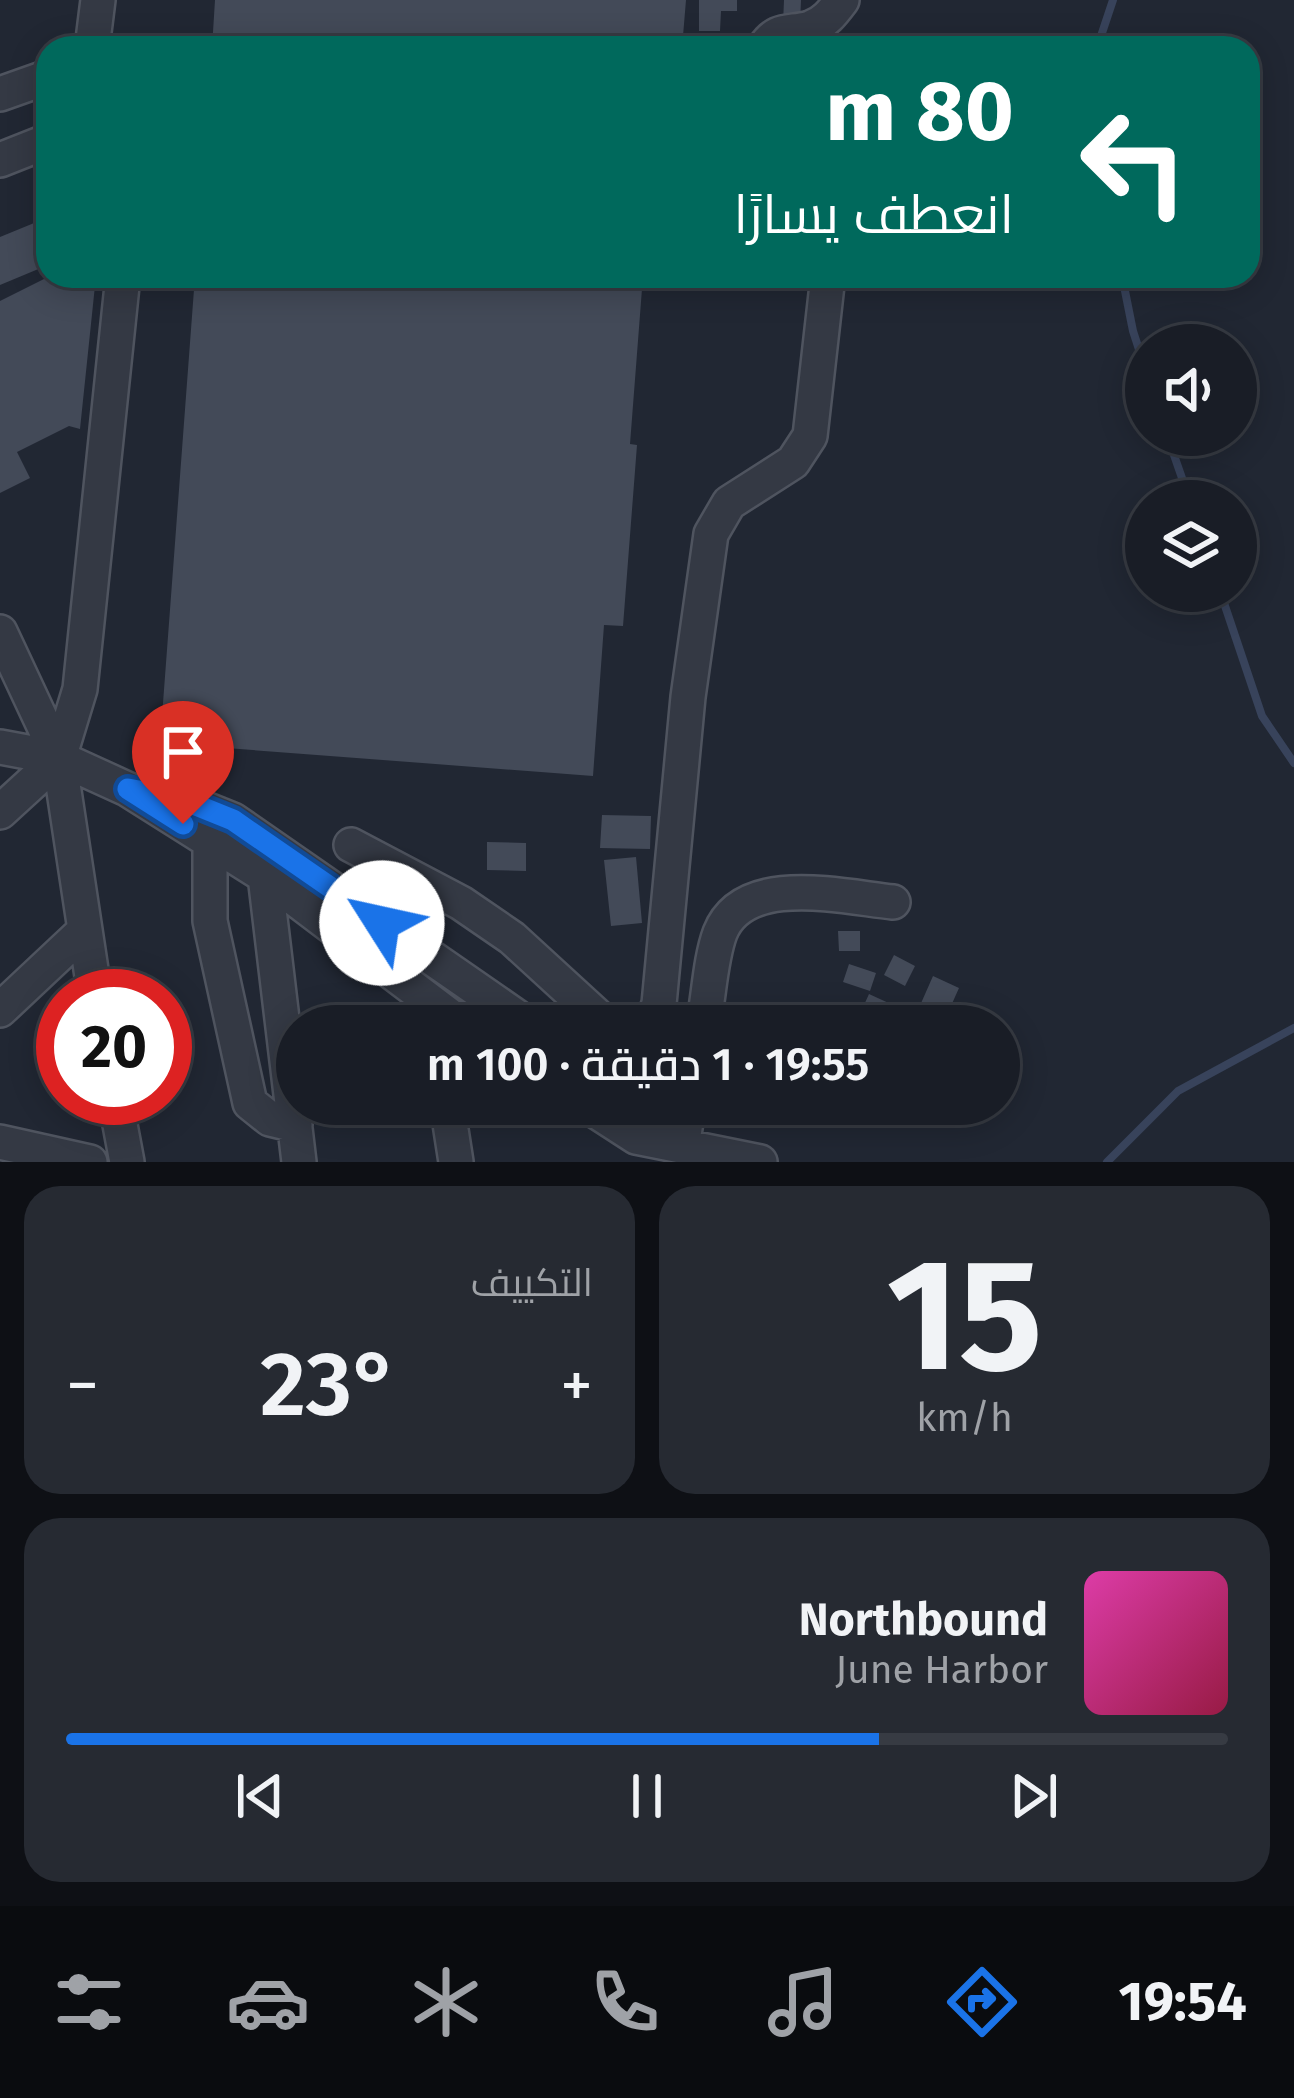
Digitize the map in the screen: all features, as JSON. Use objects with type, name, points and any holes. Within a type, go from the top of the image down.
[{"type":"street","points":[[94,36],[98,0]]},
{"type":"street","points":[[771,36],[812,27],[830,17],[842,0]]},
{"type":"street","points":[[0,94],[36,81]]},
{"type":"street","points":[[0,160],[36,146]]},
{"type":"street","points":[[0,812],[58,758],[80,689],[122,288]]},
{"type":"street","points":[[658,1005],[688,697],[712,534],[729,503],[793,461],[810,436],[827,288]]},
{"type":"street","points":[[0,632],[58,758],[90,969]]},
{"type":"street","points":[[0,747],[58,758],[128,789],[266,876],[421,1005]]},
{"type":"street","points":[[128,789],[181,799],[233,820],[500,1005]]},
{"type":"street","points":[[211,842],[209,922],[250,1103],[276,1121]]},
{"type":"street","points":[[351,845],[461,903],[512,938],[585,1005]]},
{"type":"street","points":[[266,876],[281,1005]]},
{"type":"street","points":[[708,1005],[720,933],[735,908],[785,891],[893,902]]},
{"type":"street","points":[[0,1010],[83,932]]},
{"type":"street","points":[[120,1125],[128,1162]]},
{"type":"street","points":[[295,1125],[299,1162]]},
{"type":"street","points":[[450,1125],[456,1162]]},
{"type":"street","points":[[613,1125],[636,1149],[682,1146],[760,1162]]},
{"type":"street","points":[[682,1146],[686,1125]]},
{"type":"street","points":[[0,1142],[90,1162]]},
{"type":"building","points":[[215,0],[686,0],[683,36],[213,36]]},
{"type":"building","points":[[699,0],[737,0],[737,11],[721,11],[720,31],[699,31]]},
{"type":"building","points":[[784,0],[801,0],[800,24],[783,24]]},
{"type":"building","points":[[36,222],[36,270],[0,285],[0,237]]},
{"type":"building","points":[[36,283],[36,288],[95,288],[80,429],[69,426],[17,452],[30,478],[0,493],[0,301]]},
{"type":"building","points":[[194,288],[642,288],[630,444],[637,445],[623,626],[604,625],[593,776],[160,743]]},
{"type":"building","points":[[602,815],[651,816],[650,849],[600,848]]},
{"type":"building","points":[[487,842],[526,843],[526,871],[487,870]]},
{"type":"building","points":[[636,857],[642,923],[611,926],[604,860]]},
{"type":"building","points":[[838,931],[860,931],[860,951],[839,951]]},
{"type":"building","points":[[894,955],[915,966],[905,986],[884,975]]},
{"type":"building","points":[[849,964],[876,973],[870,991],[843,982]]},
{"type":"building","points":[[933,976],[959,988],[951,1005],[920,1005]]},
{"type":"building","points":[[869,994],[893,1005],[864,1005]]},
{"type":"waterway","points":[[1101,36],[1113,0]]},
{"type":"waterway","points":[[1124,288],[1132,324]]},
{"type":"waterway","points":[[1174,456],[1183,480]]},
{"type":"waterway","points":[[1227,612],[1262,716],[1294,763]]},
{"type":"waterway","points":[[1107,1162],[1178,1091],[1294,1028]]},
{"type":"route","points":[[183,824],[128,789],[181,799],[233,820],[382,923]]}]
